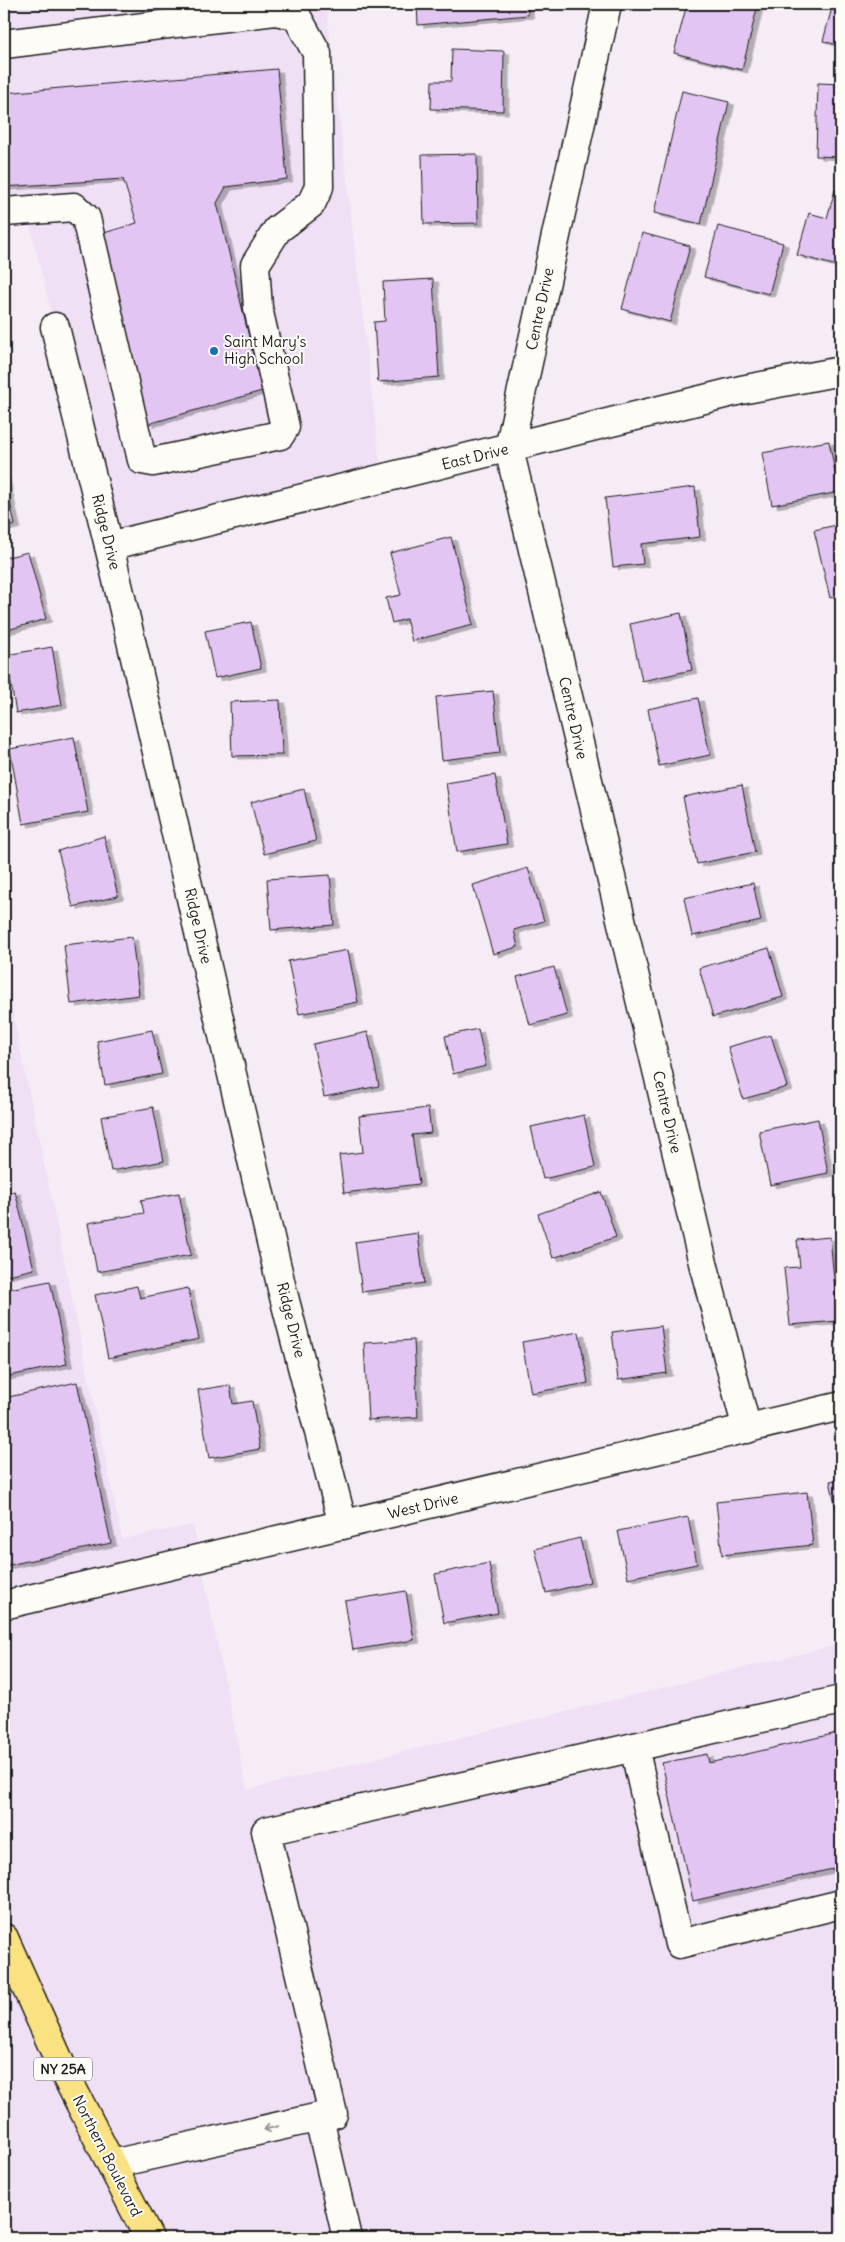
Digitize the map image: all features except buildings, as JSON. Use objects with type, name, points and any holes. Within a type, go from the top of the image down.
[{"type":"main road","name":"Northern Boulevard","points":[[4,1938],[66,2076],[149,2238]]},
{"type":"street","name":"Centre Drive","points":[[607,4],[509,449],[703,1263],[747,1429]]},
{"type":"street","points":[[4,44],[276,11],[296,15],[316,53],[319,187],[311,204],[276,230],[255,265],[258,308],[285,428],[280,435],[153,462],[142,460],[86,218],[74,207],[4,212]]},
{"type":"street","name":"Ridge Drive","points":[[55,327],[109,546],[282,1289],[343,1525]]},
{"type":"street","name":"East Drive","points":[[109,546],[509,449],[741,390],[841,371]]},
{"type":"street","name":"West Drive","points":[[4,1605],[841,1406]]},
{"type":"street","points":[[112,2164],[333,2114],[266,1831],[841,1700]]},
{"type":"street","points":[[634,1747],[679,1944],[841,1904]]},
{"type":"street","points":[[319,2118],[347,2238]]},
{"type":"shaded area","name":"Saint Mary's High School","points":[[4,4],[326,4],[382,480],[109,546],[29,222],[4,223]]},
{"type":"shaded area","points":[[4,971],[122,1539],[193,1525],[247,1790],[841,1644],[841,2238],[4,2238]]},
{"type":"place","name":"Saint Mary's High School","points":[[214,351]]}]
